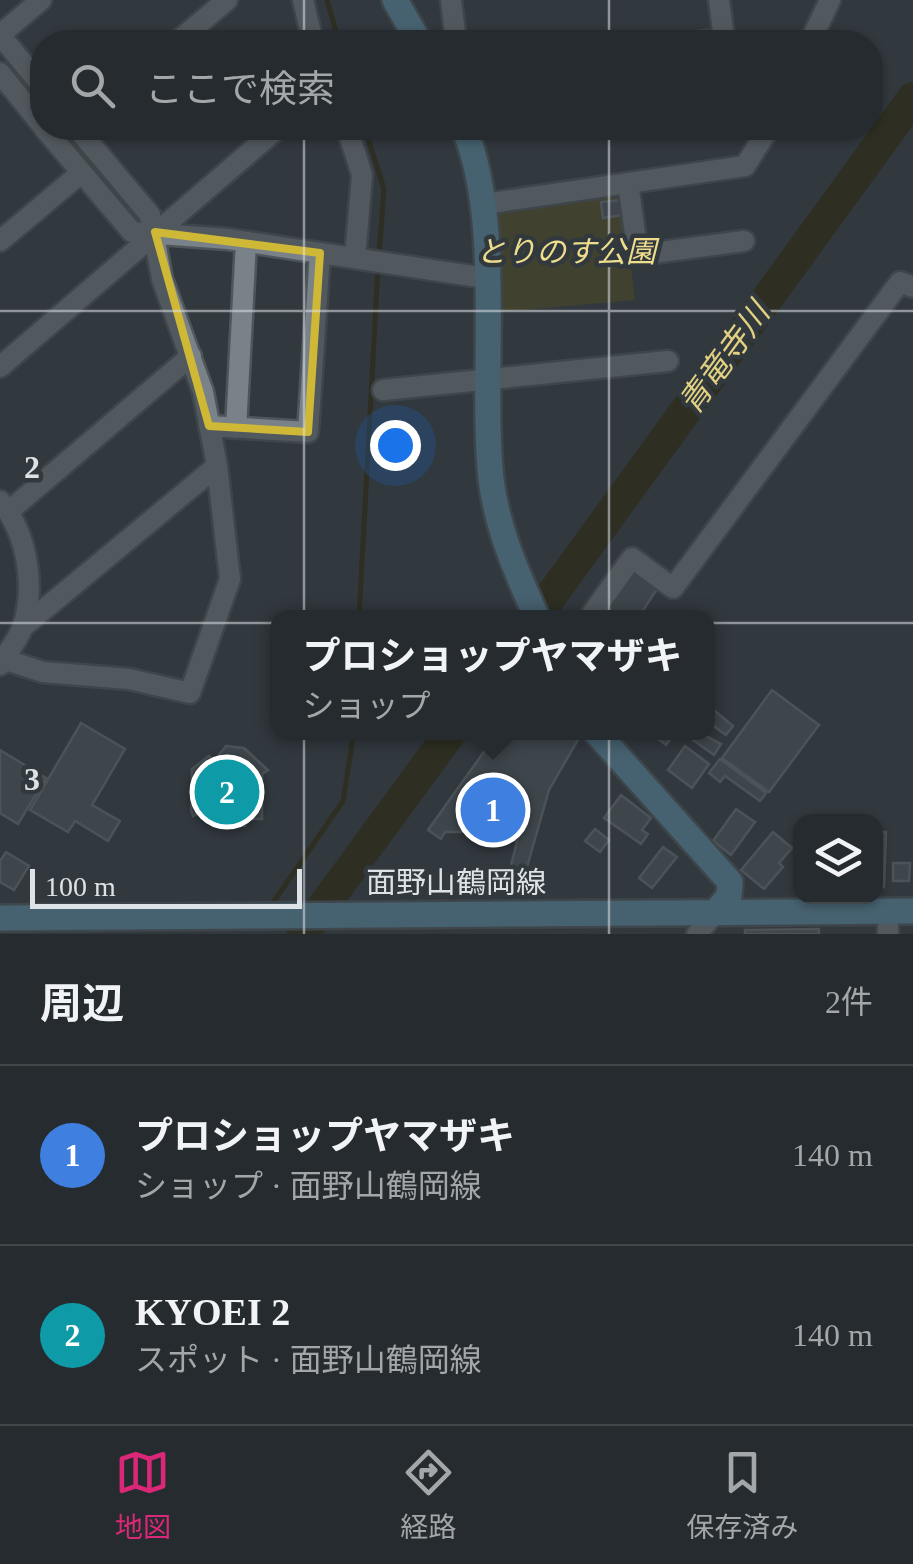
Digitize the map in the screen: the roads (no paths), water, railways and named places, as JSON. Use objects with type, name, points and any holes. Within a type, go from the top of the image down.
[{"type":"main road","points":[[395,0],[412,30]]},
{"type":"main road","points":[[467,140],[484,204],[492,485],[509,556],[533,610]]},
{"type":"main road","points":[[603,740],[730,882],[729,896],[714,914]]},
{"type":"main road","name":"面野山鶴岡線","points":[[0,918],[714,914],[896,919]]},
{"type":"street","points":[[30,71],[0,35],[42,0]]},
{"type":"street","points":[[191,30],[227,0]]},
{"type":"street","points":[[302,0],[310,30]]},
{"type":"street","points":[[451,0],[455,30]]},
{"type":"street","points":[[719,0],[723,30]]},
{"type":"street","points":[[816,30],[830,0]]},
{"type":"street","points":[[0,73],[30,109]]},
{"type":"street","points":[[0,108],[17,94]]},
{"type":"street","points":[[55,140],[132,232],[246,242],[485,278]]},
{"type":"street","points":[[88,140],[150,215],[162,279],[191,356],[209,426],[217,466],[230,579],[190,694],[109,676],[43,672],[1,659],[24,626],[217,466]]},
{"type":"street","points":[[0,367],[264,140]]},
{"type":"street","points":[[351,140],[362,175],[355,258]]},
{"type":"street","points":[[484,204],[745,166],[761,140]]},
{"type":"street","points":[[0,241],[82,173]]},
{"type":"street","points":[[628,183],[638,255],[744,241]]},
{"type":"street","points":[[236,428],[246,242]]},
{"type":"street","points":[[209,426],[308,432],[320,253]]},
{"type":"street","points":[[595,610],[632,558],[674,588],[900,282],[913,287]]},
{"type":"street","points":[[24,626],[28,565],[4,506],[191,356]]},
{"type":"street","points":[[383,390],[668,360]]},
{"type":"street","points":[[697,934],[714,914]]},
{"type":"waterway","points":[[327,0],[336,30]]},
{"type":"waterway","name":"青竜寺川","points":[[883,139],[913,98]]},
{"type":"waterway","points":[[369,140],[384,189],[379,255]]},
{"type":"waterway","name":"青竜寺川","points":[[541,610],[882,140]]},
{"type":"waterway","points":[[359,610],[378,266]]},
{"type":"waterway","points":[[270,907],[343,801],[353,740]]},
{"type":"waterway","name":"青竜寺川","points":[[303,934],[445,740]]},
{"type":"place","name":"KYOEI 2","points":[[227,792]]},
{"type":"place","name":"プロショップヤマザキ","points":[[493,810]]},
{"type":"park label","name":"とりのす公園","points":[[566,252]]}]
